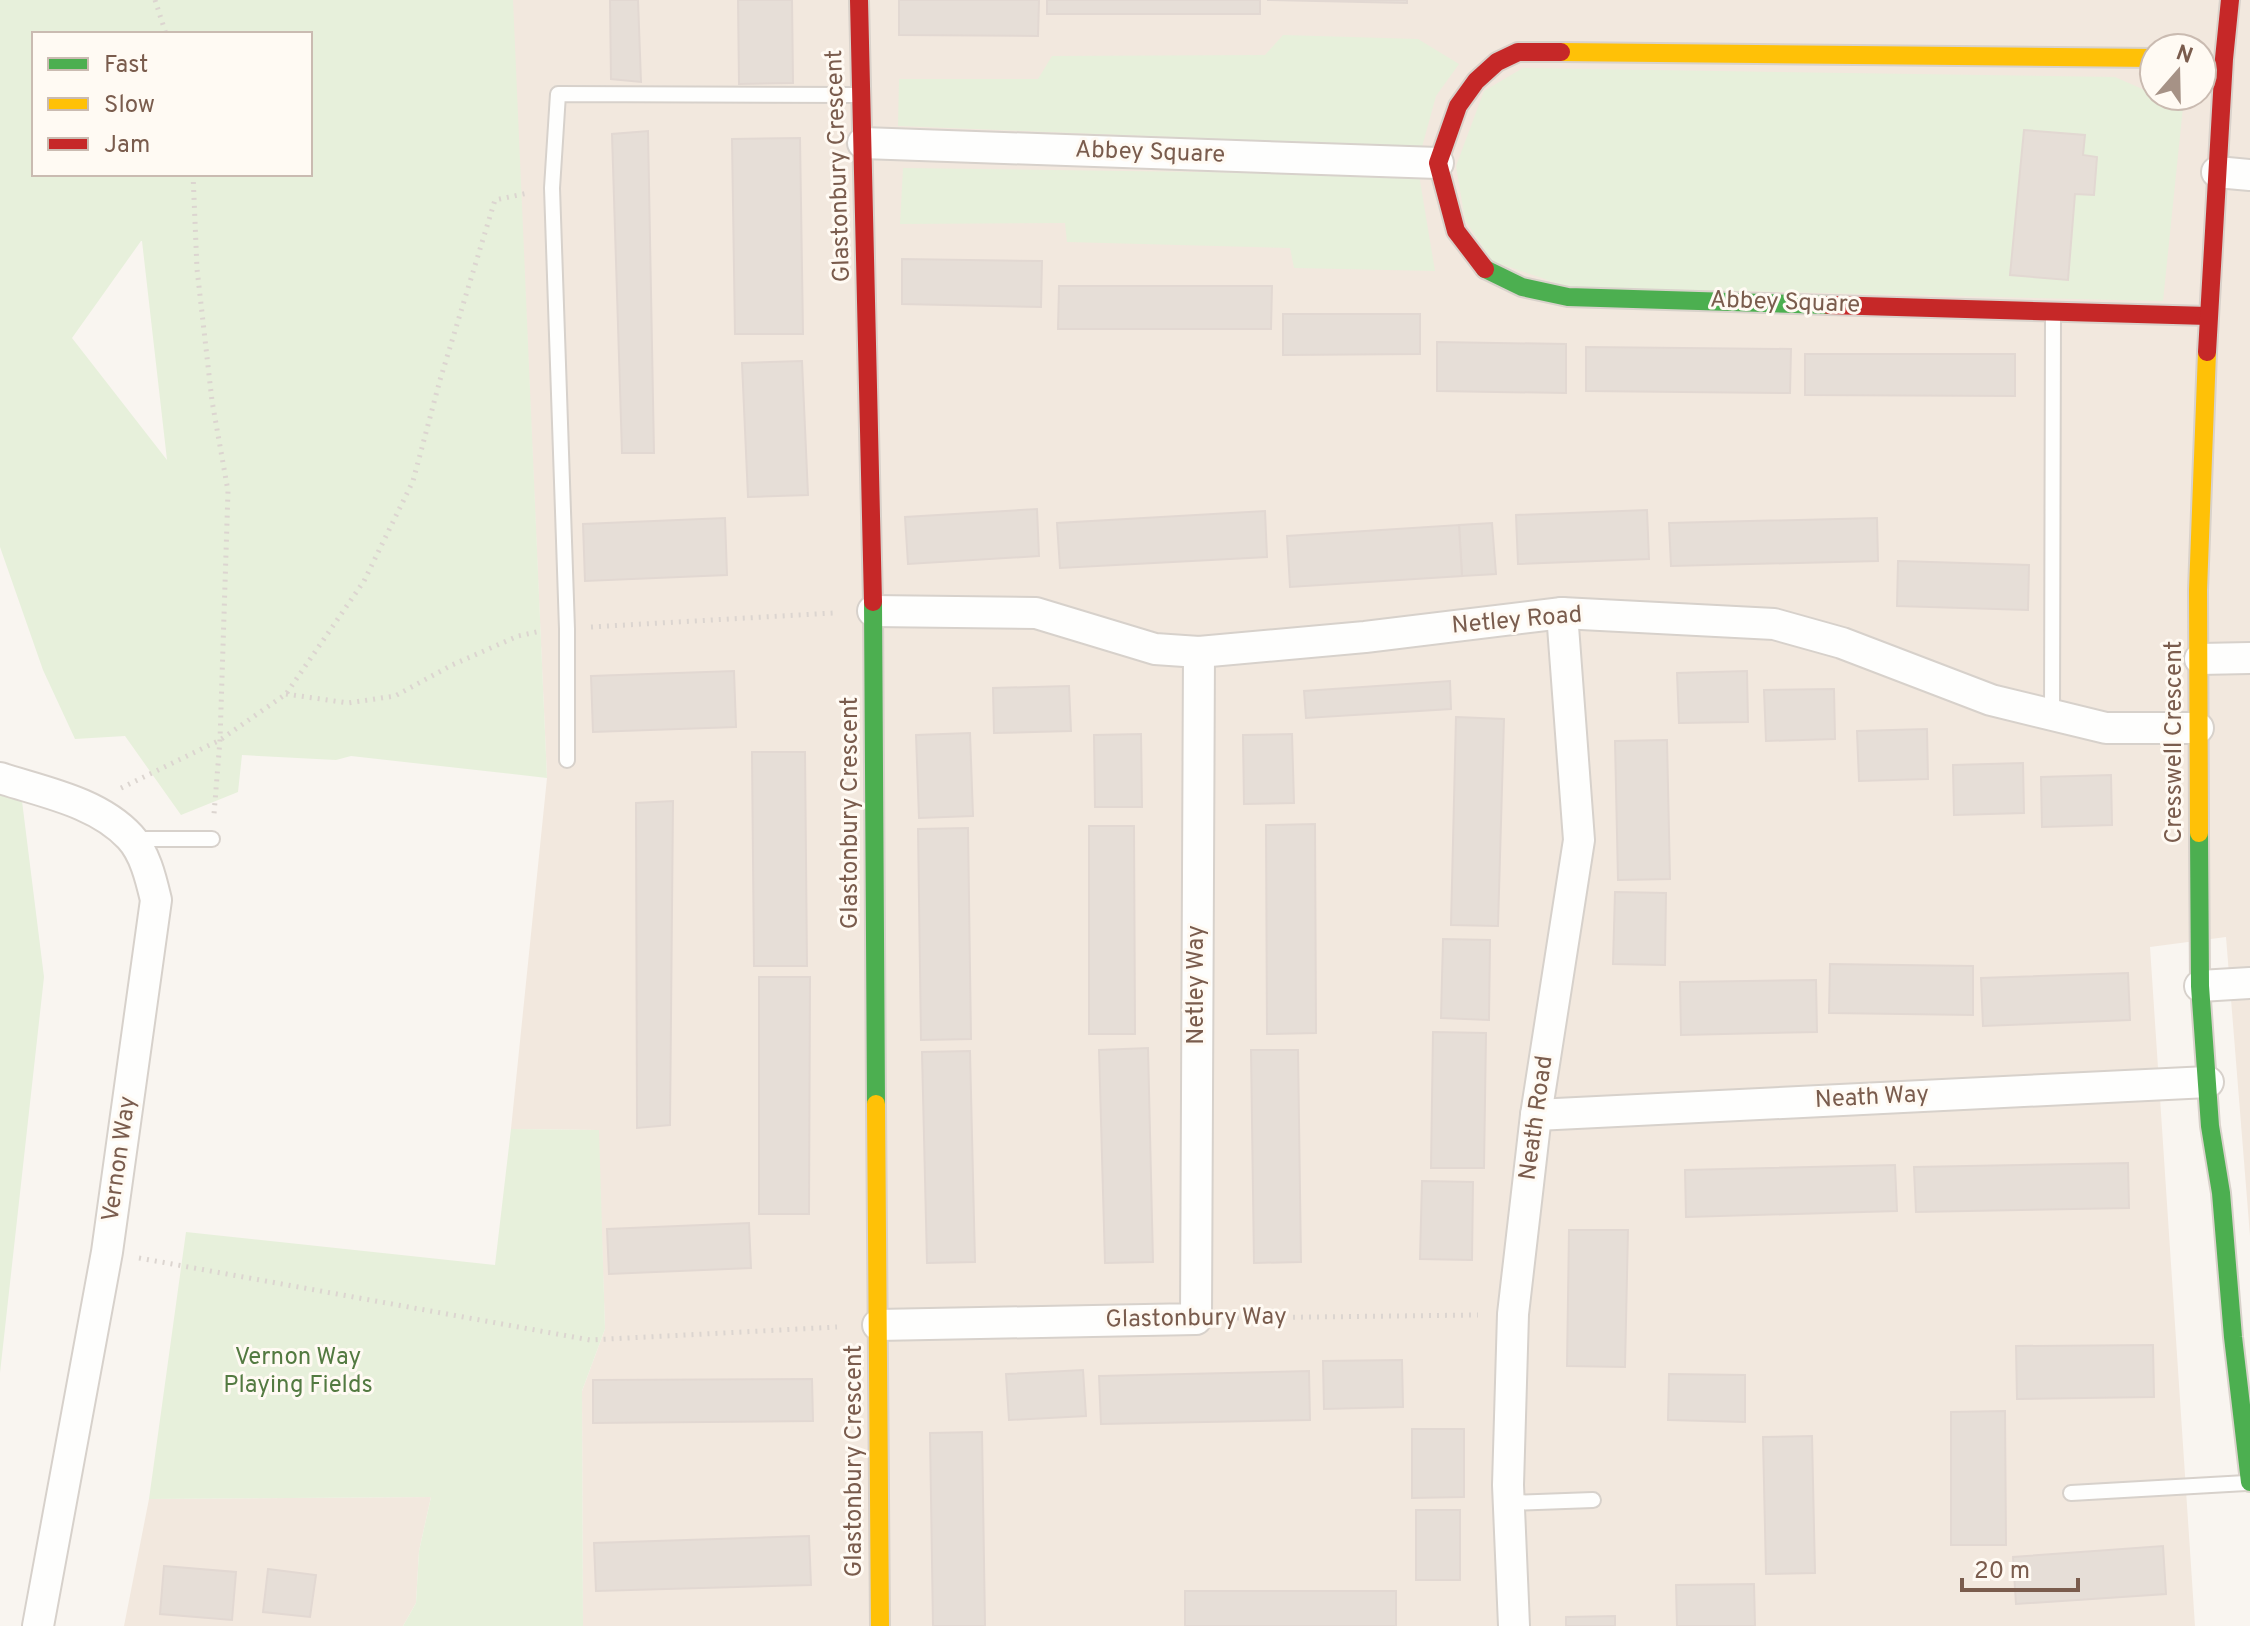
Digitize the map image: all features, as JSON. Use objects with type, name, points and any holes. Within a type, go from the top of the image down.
[{"type":"street","name":"Glastonbury Crescent","points":[[859,0],[873,611],[880,1626]]},
{"type":"street","name":"Cresswell Crescent","points":[[2218,41],[2230,0]]},
{"type":"street","points":[[1438,163],[1458,106],[1476,81],[1497,62],[1518,52],[2138,58]]},
{"type":"street","name":"Cresswell Crescent","points":[[2215,112],[2217,172],[2208,316],[2198,590],[2200,986],[2208,1082],[2242,1336],[2250,1482]]},
{"type":"street","name":"Abbey Square","points":[[863,143],[1438,163],[1456,231],[1482,268],[1522,287],[1568,297],[2208,316]]},
{"type":"street","points":[[2217,172],[2250,175]]},
{"type":"street","name":"Netley Road","points":[[873,611],[1036,613],[1155,649],[1199,652],[1365,637],[1562,613],[1774,624],[1842,643],[1991,700],[2052,715],[2106,728],[2198,728]]},
{"type":"street","name":"Neath Road","points":[[1514,1626],[1508,1503],[1513,1314],[1536,1115],[1579,840],[1562,613]]},
{"type":"street","name":"Netley Way","points":[[1196,1319],[1199,652]]},
{"type":"street","points":[[2200,659],[2250,658]]},
{"type":"street","name":"Vernon Way","points":[[0,778],[84,806],[117,826],[132,839],[148,869],[156,900],[107,1252],[38,1626]]},
{"type":"street","points":[[2200,986],[2250,983]]},
{"type":"street","name":"Neath Way","points":[[1536,1115],[2208,1082]]},
{"type":"street","name":"Glastonbury Way","points":[[878,1325],[1196,1319]]},
{"type":"lane","points":[[567,760],[567,629],[552,188],[558,94],[859,95]]},
{"type":"lane","points":[[2052,715],[2053,311]]},
{"type":"lane","points":[[132,839],[212,839]]},
{"type":"lane","points":[[2071,1493],[2250,1482]]},
{"type":"lane","points":[[1508,1503],[1593,1500]]},
{"type":"path","points":[[155,0],[165,32]]},
{"type":"path","points":[[193,176],[203,328],[228,491],[220,740],[212,839]]},
{"type":"path","points":[[84,806],[220,740],[286,694],[364,581],[413,481],[495,200],[552,188]]},
{"type":"path","points":[[286,694],[348,703],[395,696],[452,665],[518,636],[567,629],[873,611]]},
{"type":"path","points":[[107,1252],[590,1340],[878,1325]]},
{"type":"path","name":"Glastonbury Way","points":[[1196,1319],[1513,1314]]},
{"type":"shaded area","points":[[512,0],[2250,0],[2250,1236],[2226,937],[2150,947],[2195,1626],[583,1626],[582,1391],[605,1329],[598,1130],[511,1129],[547,778]]},
{"type":"shaded area","points":[[431,1497],[419,1551],[416,1603],[403,1626],[124,1626],[149,1499]]},
{"type":"green space","points":[[0,0],[513,0],[547,778],[351,756],[336,760],[242,755],[238,792],[181,815],[125,736],[75,739],[43,670],[0,547]],"holes":[[[142,241],[167,460],[72,338]]]},
{"type":"green space","points":[[1283,35],[1418,39],[1459,64],[1436,96],[1422,147],[898,126],[899,79],[1038,79],[1052,56],[1265,55]]},
{"type":"green space","points":[[1523,68],[2115,77],[2138,87],[2138,112],[2182,112],[2163,301],[1568,287],[1492,261],[1465,220],[1456,166],[1484,91]]},
{"type":"green space","points":[[903,168],[1419,175],[1435,271],[1294,268],[1290,248],[1067,242],[1065,223],[900,224]]},
{"type":"green space","points":[[0,794],[22,801],[44,977],[0,1373]]},
{"type":"green space","name":"Vernon Way Playing Fields","points":[[511,1129],[599,1130],[605,1329],[582,1391],[583,1626],[403,1626],[416,1603],[419,1551],[431,1497],[149,1499],[186,1232],[495,1265]]},
{"type":"building","points":[[610,0],[638,0],[641,82],[611,79]]},
{"type":"building","points":[[738,0],[792,0],[793,83],[739,84]]},
{"type":"building","points":[[899,0],[1039,0],[1038,36],[899,35]]},
{"type":"building","points":[[1047,0],[1260,0],[1260,14],[1047,14]]},
{"type":"building","points":[[1267,0],[1407,0],[1407,3]]},
{"type":"building","points":[[2024,130],[2085,135],[2083,155],[2097,157],[2094,195],[2075,194],[2068,280],[2010,275]]},
{"type":"building","points":[[648,131],[654,453],[622,453],[612,134]]},
{"type":"building","points":[[800,138],[803,334],[735,334],[732,139]]},
{"type":"building","points":[[902,259],[1042,261],[1041,307],[902,304]]},
{"type":"building","points":[[1059,286],[1272,286],[1271,329],[1058,329]]},
{"type":"building","points":[[1283,314],[1420,314],[1420,354],[1283,355]]},
{"type":"building","points":[[1437,342],[1566,344],[1566,393],[1437,391]]},
{"type":"building","points":[[1586,347],[1791,349],[1790,393],[1586,391]]},
{"type":"building","points":[[1805,354],[2015,354],[2015,396],[1805,395]]},
{"type":"building","points":[[802,361],[808,495],[748,497],[742,363]]},
{"type":"building","points":[[1037,509],[1039,556],[908,564],[905,517]]},
{"type":"building","points":[[1647,510],[1649,559],[1518,564],[1516,515]]},
{"type":"building","points":[[1265,511],[1267,557],[1060,568],[1057,523]]},
{"type":"building","points":[[725,518],[727,575],[585,581],[583,524]]},
{"type":"building","points":[[1877,518],[1878,561],[1671,566],[1669,523]]},
{"type":"building","points":[[1492,523],[1496,574],[1462,576],[1459,525]]},
{"type":"building","points":[[1459,525],[1462,576],[1290,587],[1287,536]]},
{"type":"building","points":[[1898,561],[2029,565],[2028,610],[1897,606]]},
{"type":"building","points":[[734,671],[736,727],[593,732],[591,676]]},
{"type":"building","points":[[1747,671],[1748,722],[1679,723],[1677,673]]},
{"type":"building","points":[[1450,681],[1451,709],[1306,718],[1304,691]]},
{"type":"building","points":[[1069,686],[1071,731],[994,733],[993,688]]},
{"type":"building","points":[[1834,689],[1835,739],[1766,741],[1764,690]]},
{"type":"building","points":[[1456,717],[1504,719],[1498,926],[1451,925]]},
{"type":"building","points":[[1927,729],[1928,779],[1859,781],[1857,731]]},
{"type":"building","points":[[970,733],[973,816],[919,818],[916,735]]},
{"type":"building","points":[[1141,734],[1142,807],[1095,807],[1094,735]]},
{"type":"building","points":[[1292,734],[1294,803],[1244,804],[1243,735]]},
{"type":"building","points":[[1667,740],[1670,879],[1618,880],[1615,741]]},
{"type":"building","points":[[752,752],[805,752],[807,966],[754,966]]},
{"type":"building","points":[[2023,763],[2024,813],[1954,815],[1953,765]]},
{"type":"building","points":[[2111,775],[2112,825],[2042,827],[2041,777]]},
{"type":"building","points":[[673,801],[670,1125],[637,1128],[636,803]]},
{"type":"building","points":[[1315,824],[1316,1033],[1267,1034],[1266,825]]},
{"type":"building","points":[[1089,826],[1134,826],[1135,1034],[1089,1034]]},
{"type":"building","points":[[968,828],[971,1039],[921,1040],[918,829]]},
{"type":"building","points":[[1615,892],[1666,893],[1665,965],[1613,964]]},
{"type":"building","points":[[1443,939],[1490,940],[1489,1020],[1441,1018]]},
{"type":"building","points":[[1830,964],[1973,966],[1973,1015],[1829,1013]]},
{"type":"building","points":[[2128,973],[2130,1020],[1983,1026],[1981,978]]},
{"type":"building","points":[[759,977],[810,977],[809,1214],[759,1214]]},
{"type":"building","points":[[1816,980],[1817,1032],[1681,1035],[1680,982]]},
{"type":"building","points":[[1433,1032],[1486,1033],[1484,1168],[1431,1168]]},
{"type":"building","points":[[1148,1048],[1153,1262],[1105,1263],[1099,1050]]},
{"type":"building","points":[[1251,1050],[1298,1050],[1301,1262],[1254,1263]]},
{"type":"building","points":[[970,1051],[975,1262],[927,1263],[922,1052]]},
{"type":"building","points":[[2128,1163],[2129,1208],[1916,1212],[1914,1167]]},
{"type":"building","points":[[1895,1165],[1897,1211],[1686,1217],[1685,1170]]},
{"type":"building","points":[[1422,1181],[1473,1182],[1472,1260],[1420,1259]]},
{"type":"building","points":[[749,1223],[751,1268],[609,1274],[607,1229]]},
{"type":"building","points":[[1569,1230],[1628,1230],[1625,1367],[1567,1366]]},
{"type":"building","points":[[2153,1345],[2154,1397],[2017,1399],[2016,1346]]},
{"type":"building","points":[[1402,1360],[1403,1407],[1324,1409],[1323,1361]]},
{"type":"building","points":[[1083,1370],[1086,1416],[1009,1420],[1006,1374]]},
{"type":"building","points":[[1309,1371],[1310,1420],[1101,1424],[1099,1376]]},
{"type":"building","points":[[1669,1374],[1745,1375],[1745,1422],[1668,1420]]},
{"type":"building","points":[[812,1379],[813,1421],[593,1423],[593,1380]]},
{"type":"building","points":[[2005,1411],[2006,1545],[1951,1545],[1951,1412]]},
{"type":"building","points":[[1412,1429],[1464,1429],[1464,1497],[1412,1498]]},
{"type":"building","points":[[982,1432],[985,1626],[933,1626],[930,1433]]},
{"type":"building","points":[[1812,1436],[1815,1573],[1766,1574],[1763,1437]]},
{"type":"building","points":[[1416,1510],[1460,1510],[1460,1580],[1416,1580]]},
{"type":"building","points":[[809,1536],[811,1585],[596,1591],[594,1543]]},
{"type":"building","points":[[2163,1546],[2166,1594],[2016,1604],[2013,1557]]},
{"type":"building","points":[[164,1566],[236,1572],[232,1620],[160,1614]]},
{"type":"building","points":[[268,1569],[316,1575],[310,1617],[263,1612]]},
{"type":"building","points":[[1754,1584],[1755,1626],[1677,1626],[1676,1585]]},
{"type":"building","points":[[1185,1591],[1396,1591],[1396,1626],[1185,1626]]},
{"type":"building","points":[[1615,1616],[1615,1626],[1566,1626],[1566,1617]]},
{"type":"traffic: fast","points":[[1485,269],[1522,287],[1568,297],[1828,305]]},
{"type":"traffic: fast","points":[[873,602],[876,1104]]},
{"type":"traffic: fast","points":[[2199,833],[2200,986],[2210,1126],[2221,1193],[2233,1337],[2250,1482]]},
{"type":"traffic: slow","points":[[1561,52],[2138,58]]},
{"type":"traffic: slow","points":[[2199,833],[2198,590],[2207,352]]},
{"type":"traffic: slow","points":[[876,1104],[880,1626]]},
{"type":"traffic: jam","points":[[859,0],[873,602]]},
{"type":"traffic: jam","points":[[2207,352],[2230,0]]},
{"type":"traffic: jam","points":[[1485,269],[1456,231],[1438,163],[1458,106],[1476,81],[1497,62],[1518,52],[1561,52]]},
{"type":"traffic: jam","points":[[1828,305],[2208,316]]}]
